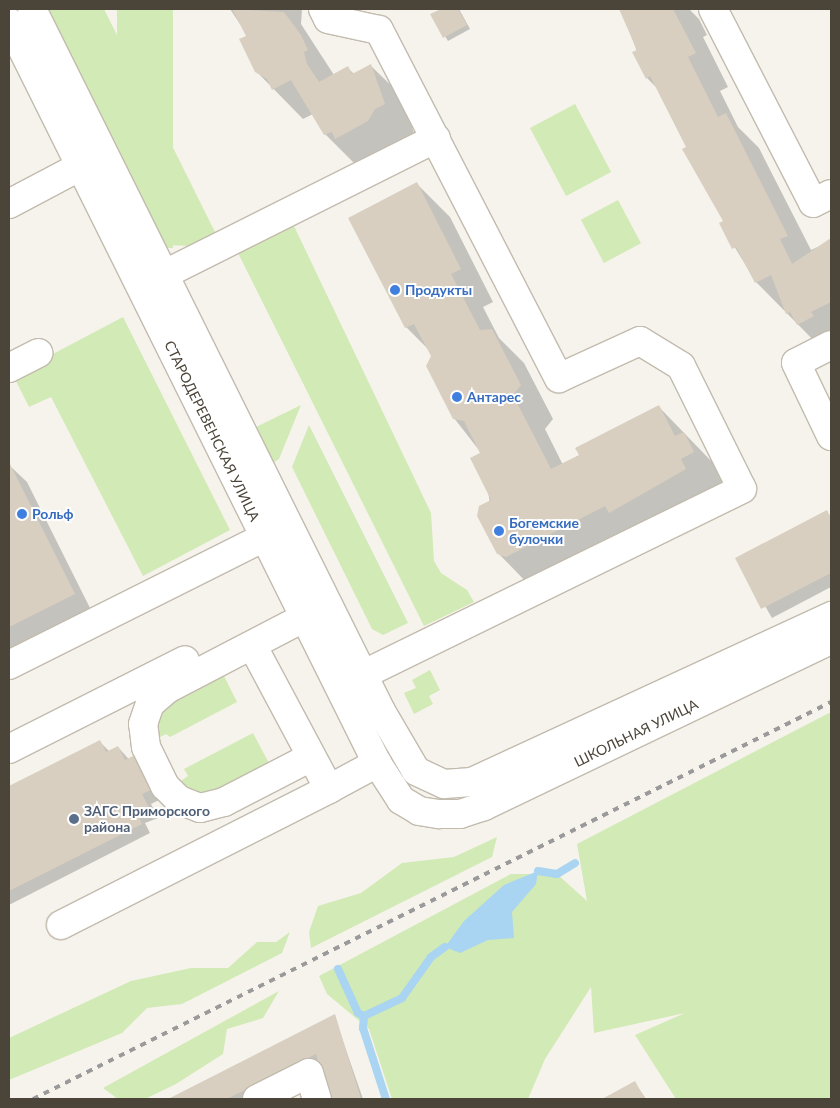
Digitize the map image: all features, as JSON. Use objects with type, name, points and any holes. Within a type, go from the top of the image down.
[{"type":"street","name":"СТАРОДЕРЕВЕНСКАЯ УЛИЦА","points":[[32,9],[152,280],[350,680],[416,771],[444,784]]},
{"type":"street","points":[[323,9],[328,19],[379,30],[559,378],[640,341],[682,366],[742,489],[350,680]]},
{"type":"street","points":[[713,9],[813,203],[831,194]]},
{"type":"street","name":"СТАРОДЕРЕВЕНСКАЯ УЛИЦА","points":[[9,22],[81,166],[152,280]]},
{"type":"street","points":[[152,280],[436,138]]},
{"type":"street","points":[[9,204],[81,166]]},
{"type":"street","points":[[831,345],[796,363],[831,436]]},
{"type":"street","points":[[9,368],[38,353]]},
{"type":"street","points":[[9,665],[276,531]]},
{"type":"street","points":[[311,757],[224,802],[200,808],[179,800],[165,786],[146,748],[143,724],[150,704],[167,689],[316,612]]},
{"type":"street","name":"ШКОЛЬНАЯ УЛИЦА","points":[[444,784],[472,782],[496,772],[831,616]]},
{"type":"street","name":"ШКОЛЬНАЯ УЛИЦА","points":[[439,814],[460,814],[484,806],[831,640]]},
{"type":"street","points":[[252,645],[328,789]]},
{"type":"street","points":[[9,749],[201,652],[223,661]]},
{"type":"street","name":"СТАРОДЕРЕВЕНСКАЯ УЛИЦА","points":[[350,680],[377,764],[401,800],[419,811],[439,814]]},
{"type":"street","points":[[61,925],[377,764]]},
{"type":"street","points":[[257,1099],[309,1073],[317,1099]]},
{"type":"green space","points":[[48,9],[104,9],[216,234],[191,246],[166,245]]},
{"type":"green space","points":[[117,9],[173,9],[173,248],[117,248]]},
{"type":"green space","points":[[575,104],[611,172],[566,196],[530,128]]},
{"type":"green space","points":[[618,200],[641,243],[604,263],[581,220]]},
{"type":"green space","points":[[294,226],[431,513],[434,561],[441,573],[467,590],[474,602],[424,626],[238,253]]},
{"type":"green space","points":[[123,317],[230,530],[143,576],[51,397],[29,407],[13,375]]},
{"type":"green space","points":[[301,405],[279,459],[273,463],[256,427]]},
{"type":"green space","points":[[309,425],[408,623],[383,635],[372,629],[292,467]]},
{"type":"green space","points":[[221,670],[237,702],[170,737],[166,734],[155,740],[154,725],[170,697]]},
{"type":"green space","points":[[430,670],[440,690],[429,696],[433,704],[414,714],[404,693],[416,688],[412,680]]},
{"type":"green space","points":[[831,712],[831,1099],[676,1099],[635,1035],[685,1013],[594,1033],[591,987],[545,1059],[528,1099],[392,1099],[369,1029],[327,994],[319,976],[511,874],[557,874],[587,901],[577,844]]},
{"type":"green space","points":[[253,733],[270,765],[211,795],[198,795],[178,783],[188,776],[184,769]]},
{"type":"green space","points":[[497,837],[492,857],[311,948],[309,932],[318,906],[361,893],[402,863],[454,857]]},
{"type":"green space","points":[[290,932],[282,953],[182,1004],[147,1008],[122,1033],[9,1080],[9,1038],[131,981],[191,968],[228,968],[257,942],[276,942]]},
{"type":"green space","points":[[279,991],[263,1018],[227,1029],[223,1054],[176,1084],[145,1099],[118,1099],[103,1088]]},
{"type":"water","points":[[538,871],[536,884],[512,912],[514,938],[488,940],[460,953],[445,947],[464,921],[504,885]]},
{"type":"building","points":[[232,9],[284,12],[301,35],[308,50],[304,52],[307,64],[319,82],[348,66],[352,74],[371,64],[385,104],[375,109],[368,121],[335,139],[332,132],[324,135],[291,80],[272,90],[267,79],[255,72],[239,39],[246,36]]},
{"type":"building","points":[[441,9],[458,9],[467,25],[443,38],[430,14]]},
{"type":"building","points":[[619,9],[673,9],[696,53],[688,57],[718,117],[726,113],[788,236],[780,239],[792,264],[831,238],[831,302],[811,312],[814,316],[797,325],[790,312],[786,314],[771,275],[755,283],[736,247],[732,249],[719,223],[723,221],[682,149],[686,147],[650,76],[646,79],[632,52],[637,50]]},
{"type":"building","points":[[417,182],[461,269],[451,274],[480,330],[492,329],[521,385],[513,395],[551,469],[579,455],[575,448],[659,405],[675,436],[684,432],[694,452],[681,459],[686,469],[609,513],[605,506],[506,557],[497,554],[477,516],[479,506],[491,500],[470,458],[480,453],[464,421],[453,419],[426,366],[431,356],[414,324],[405,328],[348,218]]},
{"type":"building","name":"Рольф","points":[[9,462],[75,594],[9,627]]},
{"type":"building","points":[[827,510],[831,519],[831,573],[761,609],[735,558]]},
{"type":"building","name":"ЗАГС Приморского района","points":[[100,740],[106,752],[118,746],[125,760],[137,754],[155,788],[142,794],[149,808],[137,814],[142,824],[9,891],[9,786]]},
{"type":"building","points":[[335,1014],[361,1099],[329,1099],[316,1054],[227,1099],[168,1099]]},
{"type":"building","points":[[635,1081],[645,1099],[602,1099]]},
{"type":"waterway","points":[[538,871],[557,874],[575,863]]},
{"type":"waterway","points":[[364,1016],[402,998],[431,957],[445,947]]},
{"type":"waterway","points":[[338,969],[358,1013],[364,1016],[363,1028],[386,1099]]},
{"type":"railway","points":[[33,1099],[831,702]]},
{"type":"place","name":"Продукты","points":[[395,290]]},
{"type":"place","name":"Антарес","points":[[457,397]]},
{"type":"place","name":"Рольф","points":[[22,514]]},
{"type":"place","name":"Богемские булочки","points":[[499,531]]},
{"type":"place","name":"ЗАГС Приморского района","points":[[74,819]]}]
